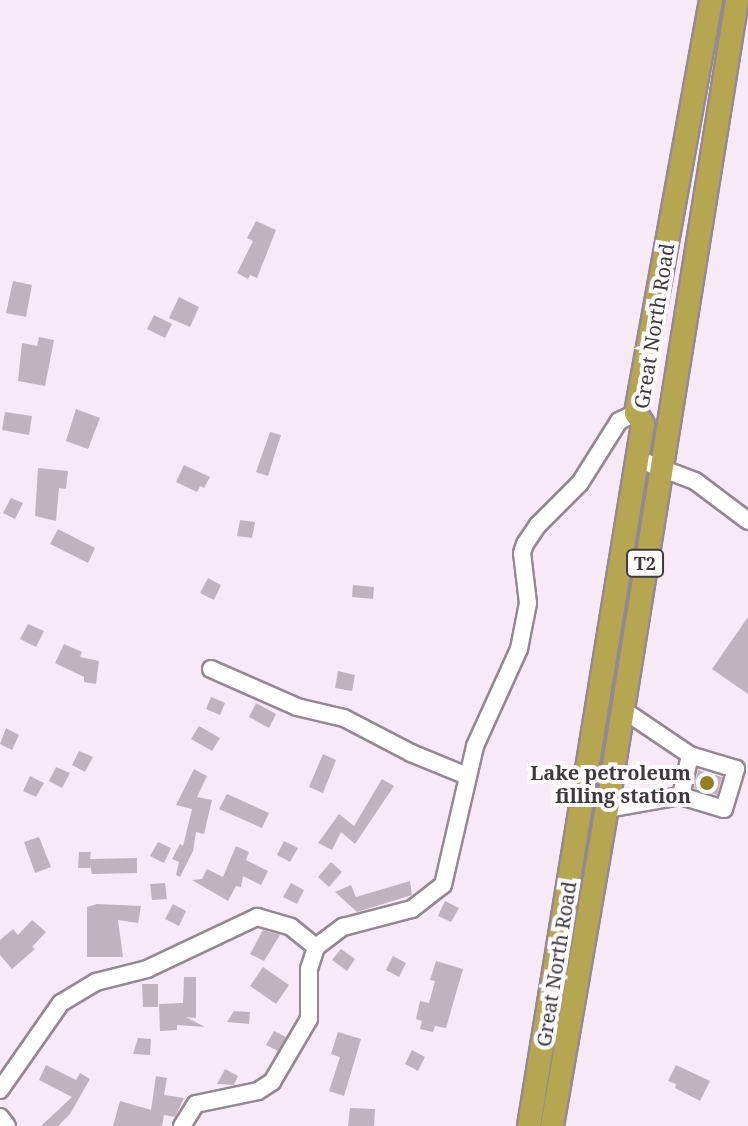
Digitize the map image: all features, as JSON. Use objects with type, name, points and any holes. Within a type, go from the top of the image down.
[{"type":"highway","name":"Great North Road","points":[[529,1126],[643,424],[636,413],[711,0]]},
{"type":"highway","name":"Great North Road","points":[[552,1126],[607,809],[737,0]]},
{"type":"street","points":[[182,1126],[196,1104],[258,1091],[272,1082],[309,1019],[309,969],[316,947],[343,927],[412,909],[443,885],[448,874],[451,837],[485,720],[519,649],[528,603],[522,553],[525,544],[538,525],[580,483],[619,421],[636,413]]},
{"type":"street","points":[[637,459],[695,481],[748,521]]},
{"type":"street","points":[[211,669],[297,707],[344,718],[411,753],[467,776]]},
{"type":"street","points":[[607,809],[681,796],[724,809],[736,769],[690,755],[622,709]]},
{"type":"street","points":[[681,796],[690,755]]},
{"type":"street","points":[[0,1090],[61,1003],[96,982],[147,969],[257,917],[291,927],[316,947]]},
{"type":"street","points":[[0,1117],[7,1126]]},
{"type":"building","points":[[256,221],[276,230],[257,278],[250,275],[248,279],[237,273],[253,241],[247,238]]},
{"type":"building","points":[[13,281],[32,285],[26,317],[6,313]]},
{"type":"building","points":[[179,297],[199,307],[190,327],[169,318]]},
{"type":"building","points":[[154,315],[172,324],[165,338],[147,329]]},
{"type":"building","points":[[39,337],[54,340],[45,386],[18,381],[22,343],[37,346]]},
{"type":"building","points":[[76,409],[100,418],[88,449],[66,441]]},
{"type":"building","points":[[5,412],[32,416],[29,435],[2,430]]},
{"type":"building","points":[[270,432],[281,435],[268,476],[256,472]]},
{"type":"building","points":[[184,465],[210,477],[204,488],[200,486],[197,492],[176,482]]},
{"type":"building","points":[[38,468],[68,471],[66,489],[59,488],[56,521],[35,516]]},
{"type":"building","points":[[11,498],[23,503],[15,519],[3,513]]},
{"type":"building","points":[[240,520],[255,522],[252,538],[237,536]]},
{"type":"building","points":[[58,529],[95,548],[88,563],[50,544]]},
{"type":"building","points":[[208,578],[221,585],[214,600],[200,593]]},
{"type":"building","points":[[353,585],[374,587],[373,599],[352,597]]},
{"type":"building","points":[[748,617],[748,694],[712,669]]},
{"type":"building","points":[[28,624],[44,631],[36,647],[20,639]]},
{"type":"building","points":[[64,644],[82,652],[80,657],[99,661],[96,684],[84,682],[84,677],[55,663]]},
{"type":"building","points":[[338,671],[355,675],[352,691],[335,688]]},
{"type":"building","points":[[211,697],[225,703],[220,715],[206,709]]},
{"type":"building","points":[[256,703],[276,714],[269,728],[249,717]]},
{"type":"building","points":[[199,726],[220,738],[212,751],[191,739]]},
{"type":"building","points":[[6,728],[19,735],[12,750],[0,744]]},
{"type":"building","points":[[79,751],[93,757],[85,772],[72,765]]},
{"type":"building","points":[[323,754],[336,760],[323,793],[309,787]]},
{"type":"building","points":[[56,767],[70,773],[62,788],[49,781]]},
{"type":"building","points":[[194,769],[207,776],[197,797],[212,800],[204,834],[196,832],[193,851],[180,877],[176,875],[179,862],[172,859],[180,844],[183,846],[192,809],[176,805]]},
{"type":"building","name":"Lake petroleum filling station","points":[[698,770],[722,777],[717,795],[694,788]]},
{"type":"building","points":[[30,776],[44,783],[36,797],[23,791]]},
{"type":"building","points":[[382,779],[394,786],[355,844],[341,832],[332,850],[318,843],[339,814],[354,826]]},
{"type":"building","points":[[227,794],[269,813],[262,828],[219,809]]},
{"type":"building","points":[[39,837],[51,867],[35,873],[24,842]]},
{"type":"building","points":[[284,841],[298,848],[290,862],[277,855]]},
{"type":"building","points":[[158,842],[171,848],[164,863],[150,856]]},
{"type":"building","points":[[236,846],[249,852],[246,860],[268,871],[261,885],[243,876],[241,887],[236,886],[228,901],[192,880],[202,879],[207,869],[223,877]]},
{"type":"building","points":[[79,852],[91,852],[90,859],[137,858],[137,873],[92,874],[90,865],[90,868],[78,868]]},
{"type":"building","points":[[331,862],[342,872],[329,887],[318,877]]},
{"type":"building","points":[[410,881],[412,895],[357,912],[335,892],[351,885],[356,897]]},
{"type":"building","points":[[165,883],[167,899],[152,900],[150,884]]},
{"type":"building","points":[[291,883],[304,890],[297,904],[283,897]]},
{"type":"building","points":[[445,901],[459,908],[451,922],[438,916]]},
{"type":"building","points":[[97,904],[141,906],[138,923],[118,920],[123,957],[87,957],[87,907]]},
{"type":"building","points":[[173,904],[186,911],[179,926],[165,919]]},
{"type":"building","points":[[32,920],[46,932],[32,947],[35,949],[12,969],[0,955],[0,940],[13,929],[18,935]]},
{"type":"building","points":[[263,930],[280,935],[264,961],[250,954]]},
{"type":"building","points":[[341,949],[355,959],[347,971],[332,960]]},
{"type":"building","points":[[393,956],[406,963],[399,977],[386,970]]},
{"type":"building","points":[[436,961],[463,969],[446,1028],[435,1026],[433,1032],[420,1029],[422,1021],[416,1019],[420,1001],[429,1003],[435,981],[430,980]]},
{"type":"building","points":[[263,967],[289,985],[276,1004],[250,986]]},
{"type":"building","points":[[184,977],[196,977],[196,1018],[186,1017],[205,1027],[177,1025],[177,1030],[160,1031],[159,1004],[183,1003]]},
{"type":"building","points":[[142,984],[158,984],[158,1007],[143,1007]]},
{"type":"building","points":[[234,1011],[250,1012],[249,1024],[227,1022]]},
{"type":"building","points":[[274,1031],[286,1037],[278,1051],[266,1045]]},
{"type":"building","points":[[338,1032],[361,1039],[344,1096],[329,1091],[340,1057],[331,1054]]},
{"type":"building","points":[[138,1038],[151,1039],[150,1055],[133,1054]]},
{"type":"building","points":[[412,1050],[425,1057],[418,1071],[405,1064]]},
{"type":"building","points":[[46,1065],[76,1080],[80,1073],[90,1079],[70,1114],[58,1126],[41,1126],[72,1097],[39,1080]]},
{"type":"building","points":[[676,1065],[710,1081],[700,1101],[668,1081]]},
{"type":"building","points":[[225,1069],[238,1076],[234,1085],[217,1084]]},
{"type":"building","points":[[156,1076],[167,1078],[164,1095],[184,1098],[175,1117],[164,1115],[162,1126],[113,1126],[120,1101],[151,1110]]},
{"type":"building","points":[[350,1108],[375,1109],[374,1126],[348,1126]]},
{"type":"place","name":"Lake petroleum filling station","points":[[707,783]]}]
